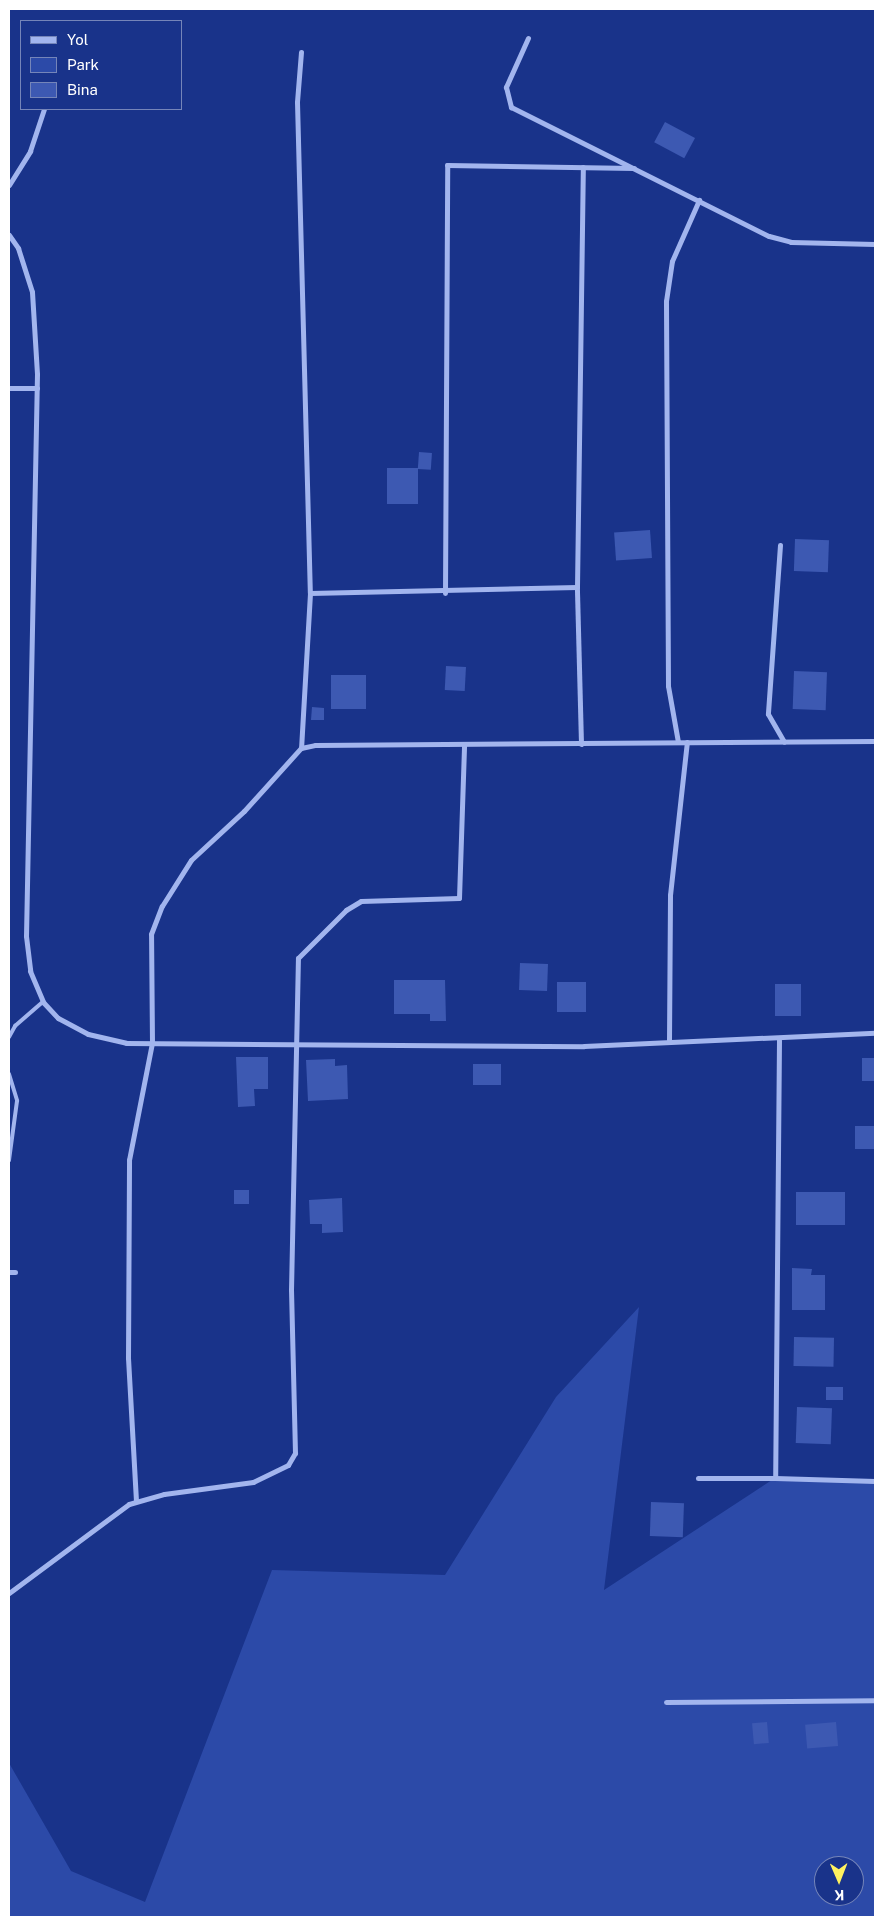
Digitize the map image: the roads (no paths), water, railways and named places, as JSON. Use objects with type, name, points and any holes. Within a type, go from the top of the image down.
[{"type":"street","points":[[528,38],[506,86],[511,107],[769,236],[792,242],[875,244]]},
{"type":"street","points":[[136,1502],[128,1358],[129,1160],[152,1043],[149,955],[151,934],[162,906],[191,860],[244,811],[301,748],[310,593],[296,102],[301,52]]},
{"type":"street","points":[[9,185],[30,151],[44,110]]},
{"type":"street","points":[[445,592],[447,166],[634,168]]},
{"type":"street","points":[[581,744],[577,587],[583,167]]},
{"type":"street","points":[[678,742],[668,686],[666,301],[672,261],[698,200]]},
{"type":"street","points":[[9,235],[18,248],[32,292],[37,388],[26,936],[30,971],[43,1002],[58,1018],[88,1034],[126,1043],[584,1046],[669,1040],[779,1040],[875,1033]]},
{"type":"street","points":[[9,388],[37,388]]},
{"type":"street","points":[[780,545],[768,714],[784,742]]},
{"type":"street","points":[[310,593],[445,592],[577,587]]},
{"type":"street","points":[[301,748],[464,744],[875,741]]},
{"type":"street","points":[[669,1040],[670,895],[687,742]]},
{"type":"street","points":[[9,1593],[93,1528],[136,1502],[253,1482],[288,1465],[295,1453],[291,1290],[298,1045],[298,958],[346,910],[374,899],[459,898],[464,744]]},
{"type":"street","points":[[775,1478],[779,1040]]},
{"type":"street","points":[[698,1478],[874,1481]]},
{"type":"street","points":[[666,1702],[875,1700]]},
{"type":"lane","points":[[9,1037],[43,1002]]},
{"type":"lane","points":[[9,1074],[17,1101],[9,1160]]}]
